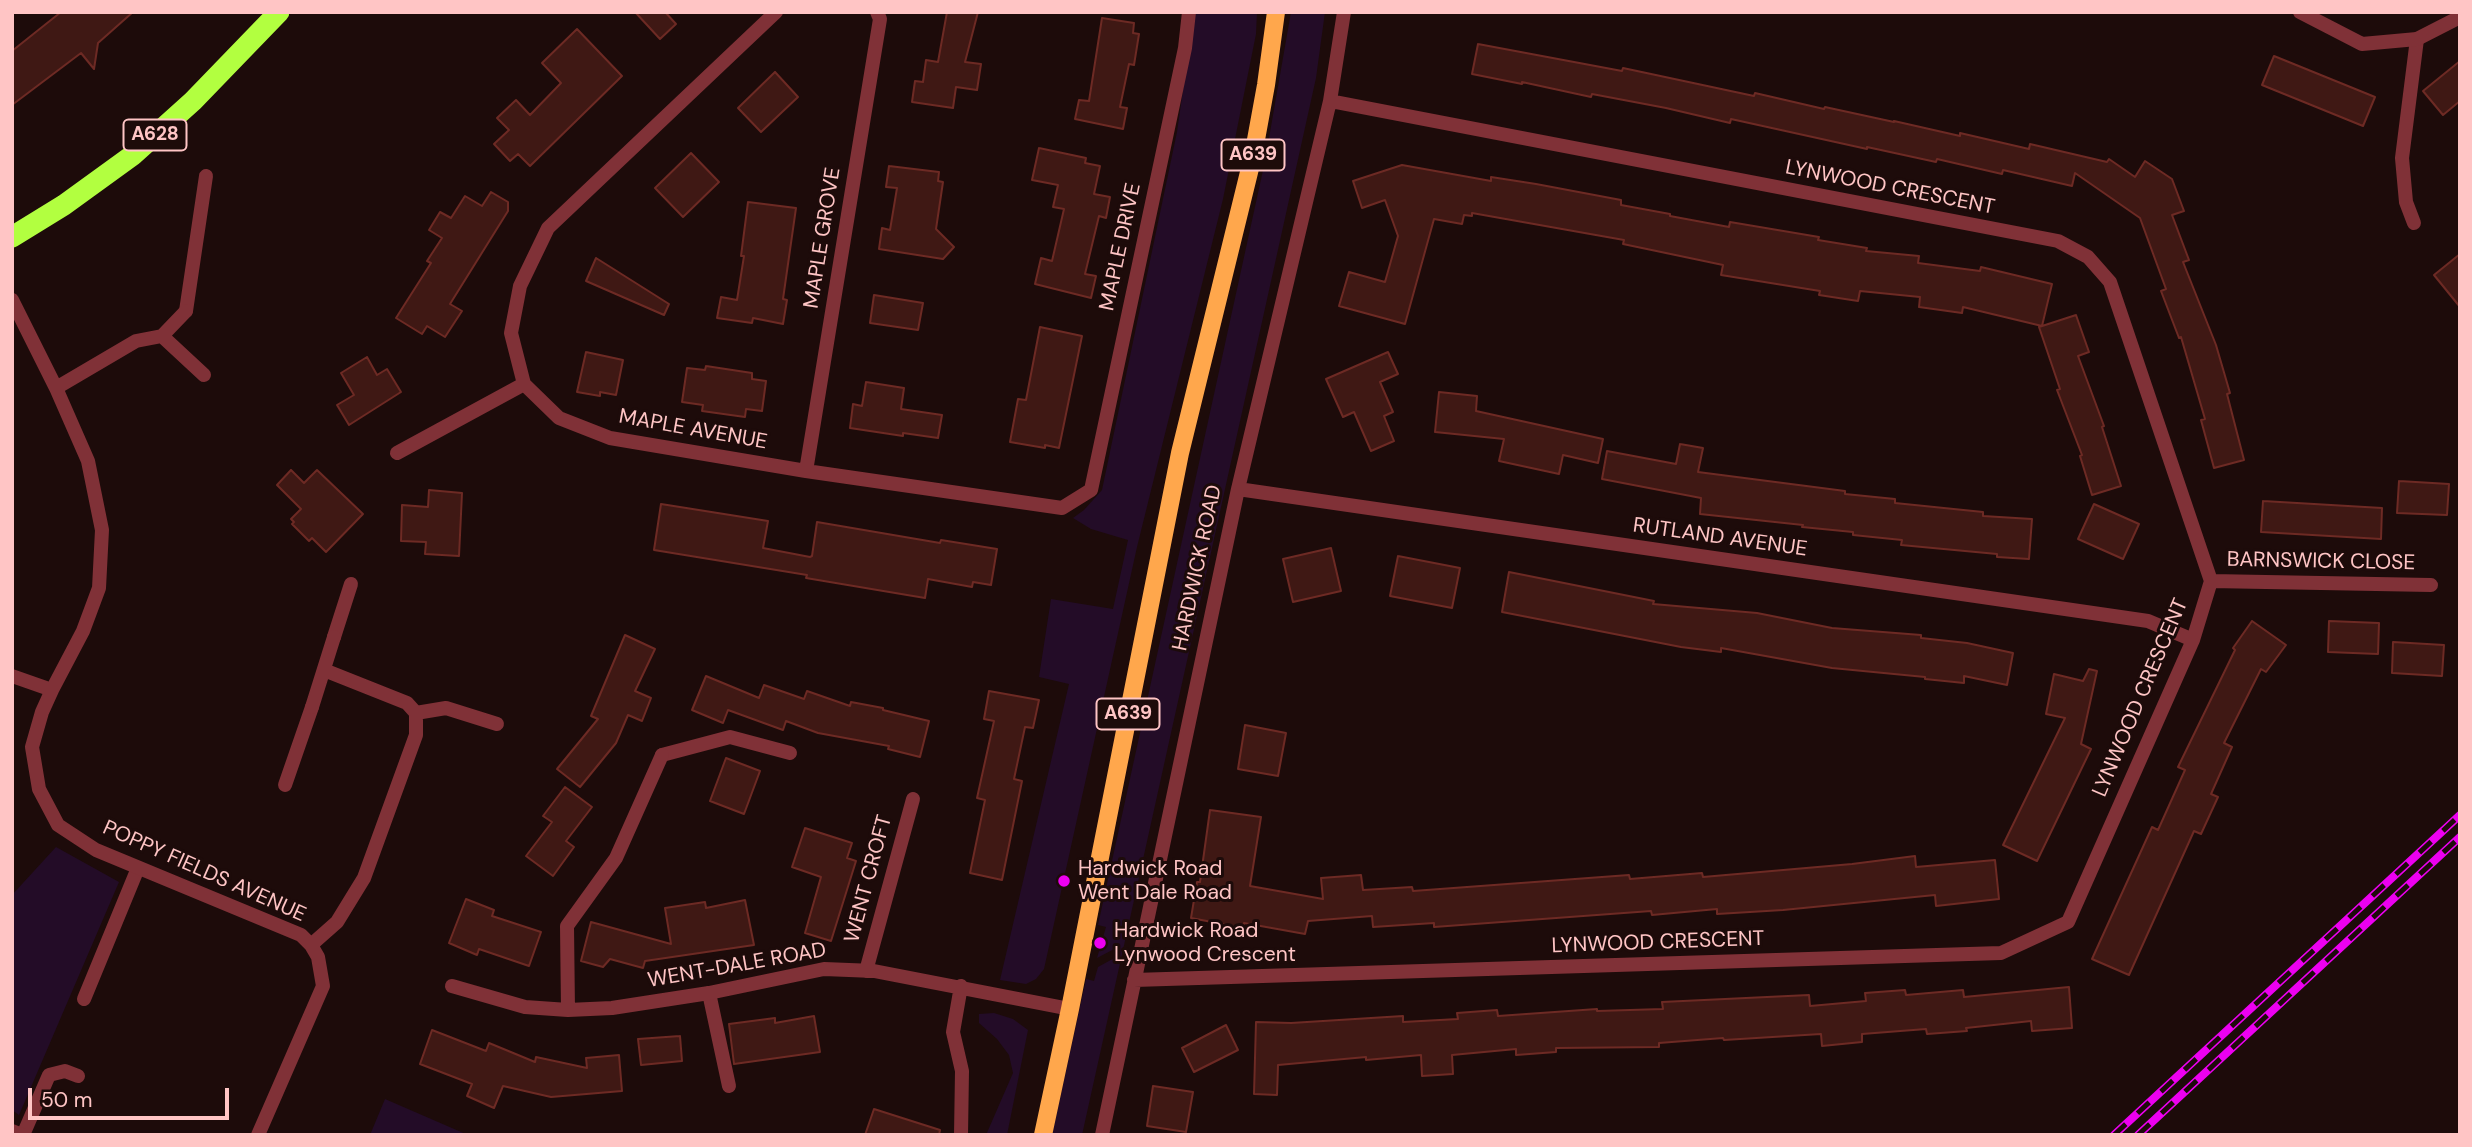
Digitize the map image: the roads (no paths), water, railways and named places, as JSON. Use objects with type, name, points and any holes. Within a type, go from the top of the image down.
[{"type":"highway","name":"A628","points":[[12,237],[64,205],[133,155],[193,101],[279,12]]},
{"type":"main road","name":"HARDWICK ROAD","points":[[1042,1135],[1070,1009],[1180,453],[1253,156],[1276,12]]},
{"type":"street","points":[[397,453],[524,384],[511,333],[520,286],[548,228],[776,12]]},
{"type":"street","name":"MAPLE GROVE","points":[[806,471],[878,32],[880,19],[877,12]]},
{"type":"street","name":"MAPLE DRIVE","points":[[1091,490],[1185,48],[1189,12]]},
{"type":"street","name":"HARDWICK ROAD","points":[[1102,1135],[1238,489],[1330,101],[1344,12]]},
{"type":"street","points":[[2300,12],[2362,44],[2417,39],[2460,17]]},
{"type":"street","points":[[2414,223],[2406,202],[2402,158],[2417,39]]},
{"type":"street","name":"LYNWOOD CRESCENT","points":[[1134,980],[2001,953],[2068,922],[2193,640],[2211,581],[2110,282],[2088,257],[2058,241],[1330,101]]},
{"type":"street","points":[[56,388],[136,341],[162,335],[186,311],[206,176]]},
{"type":"street","name":"POPPY FIELDS AVENUE","points":[[12,300],[56,388],[88,461],[102,530],[99,588],[82,631],[42,712],[32,747],[39,789],[58,825],[96,850],[301,935],[311,945],[317,957],[323,986],[258,1135]]},
{"type":"street","points":[[162,335],[204,375]]},
{"type":"street","name":"MAPLE AVENUE","points":[[524,384],[559,418],[610,438],[806,471],[1062,508],[1091,490]]},
{"type":"street","name":"RUTLAND AVENUE","points":[[1238,489],[2148,621],[2193,640]]},
{"type":"street","name":"BARNSWICK CLOSE","points":[[2211,581],[2431,585]]},
{"type":"street","points":[[285,785],[351,584]]},
{"type":"street","points":[[311,945],[337,922],[364,878],[416,736],[416,713],[407,703],[324,670]]},
{"type":"street","points":[[12,676],[52,690]]},
{"type":"street","points":[[416,713],[446,708],[496,724]]},
{"type":"street","points":[[568,1010],[567,926],[616,858],[662,755],[730,737],[790,753]]},
{"type":"street","name":"WENT CROFT","points":[[866,971],[913,799]]},
{"type":"street","points":[[84,999],[138,867]]},
{"type":"street","name":"WENT-DALE ROAD","points":[[452,986],[525,1007],[568,1010],[612,1008],[709,993],[824,969],[866,971],[961,986],[1070,1009]]},
{"type":"street","points":[[961,986],[954,1032],[962,1072],[961,1135]]},
{"type":"street","points":[[709,993],[729,1086]]},
{"type":"street","points":[[12,1131],[22,1135],[49,1075],[65,1071],[78,1076]]},
{"type":"railway","points":[[2114,1135],[2460,815]]},
{"type":"railway","points":[[2138,1135],[2460,837]]},
{"type":"place","name":"Hardwick Road Went Dale Road","points":[[1064,881]]},
{"type":"place","name":"Hardwick Road Lynwood Crescent","points":[[1100,943]]}]
